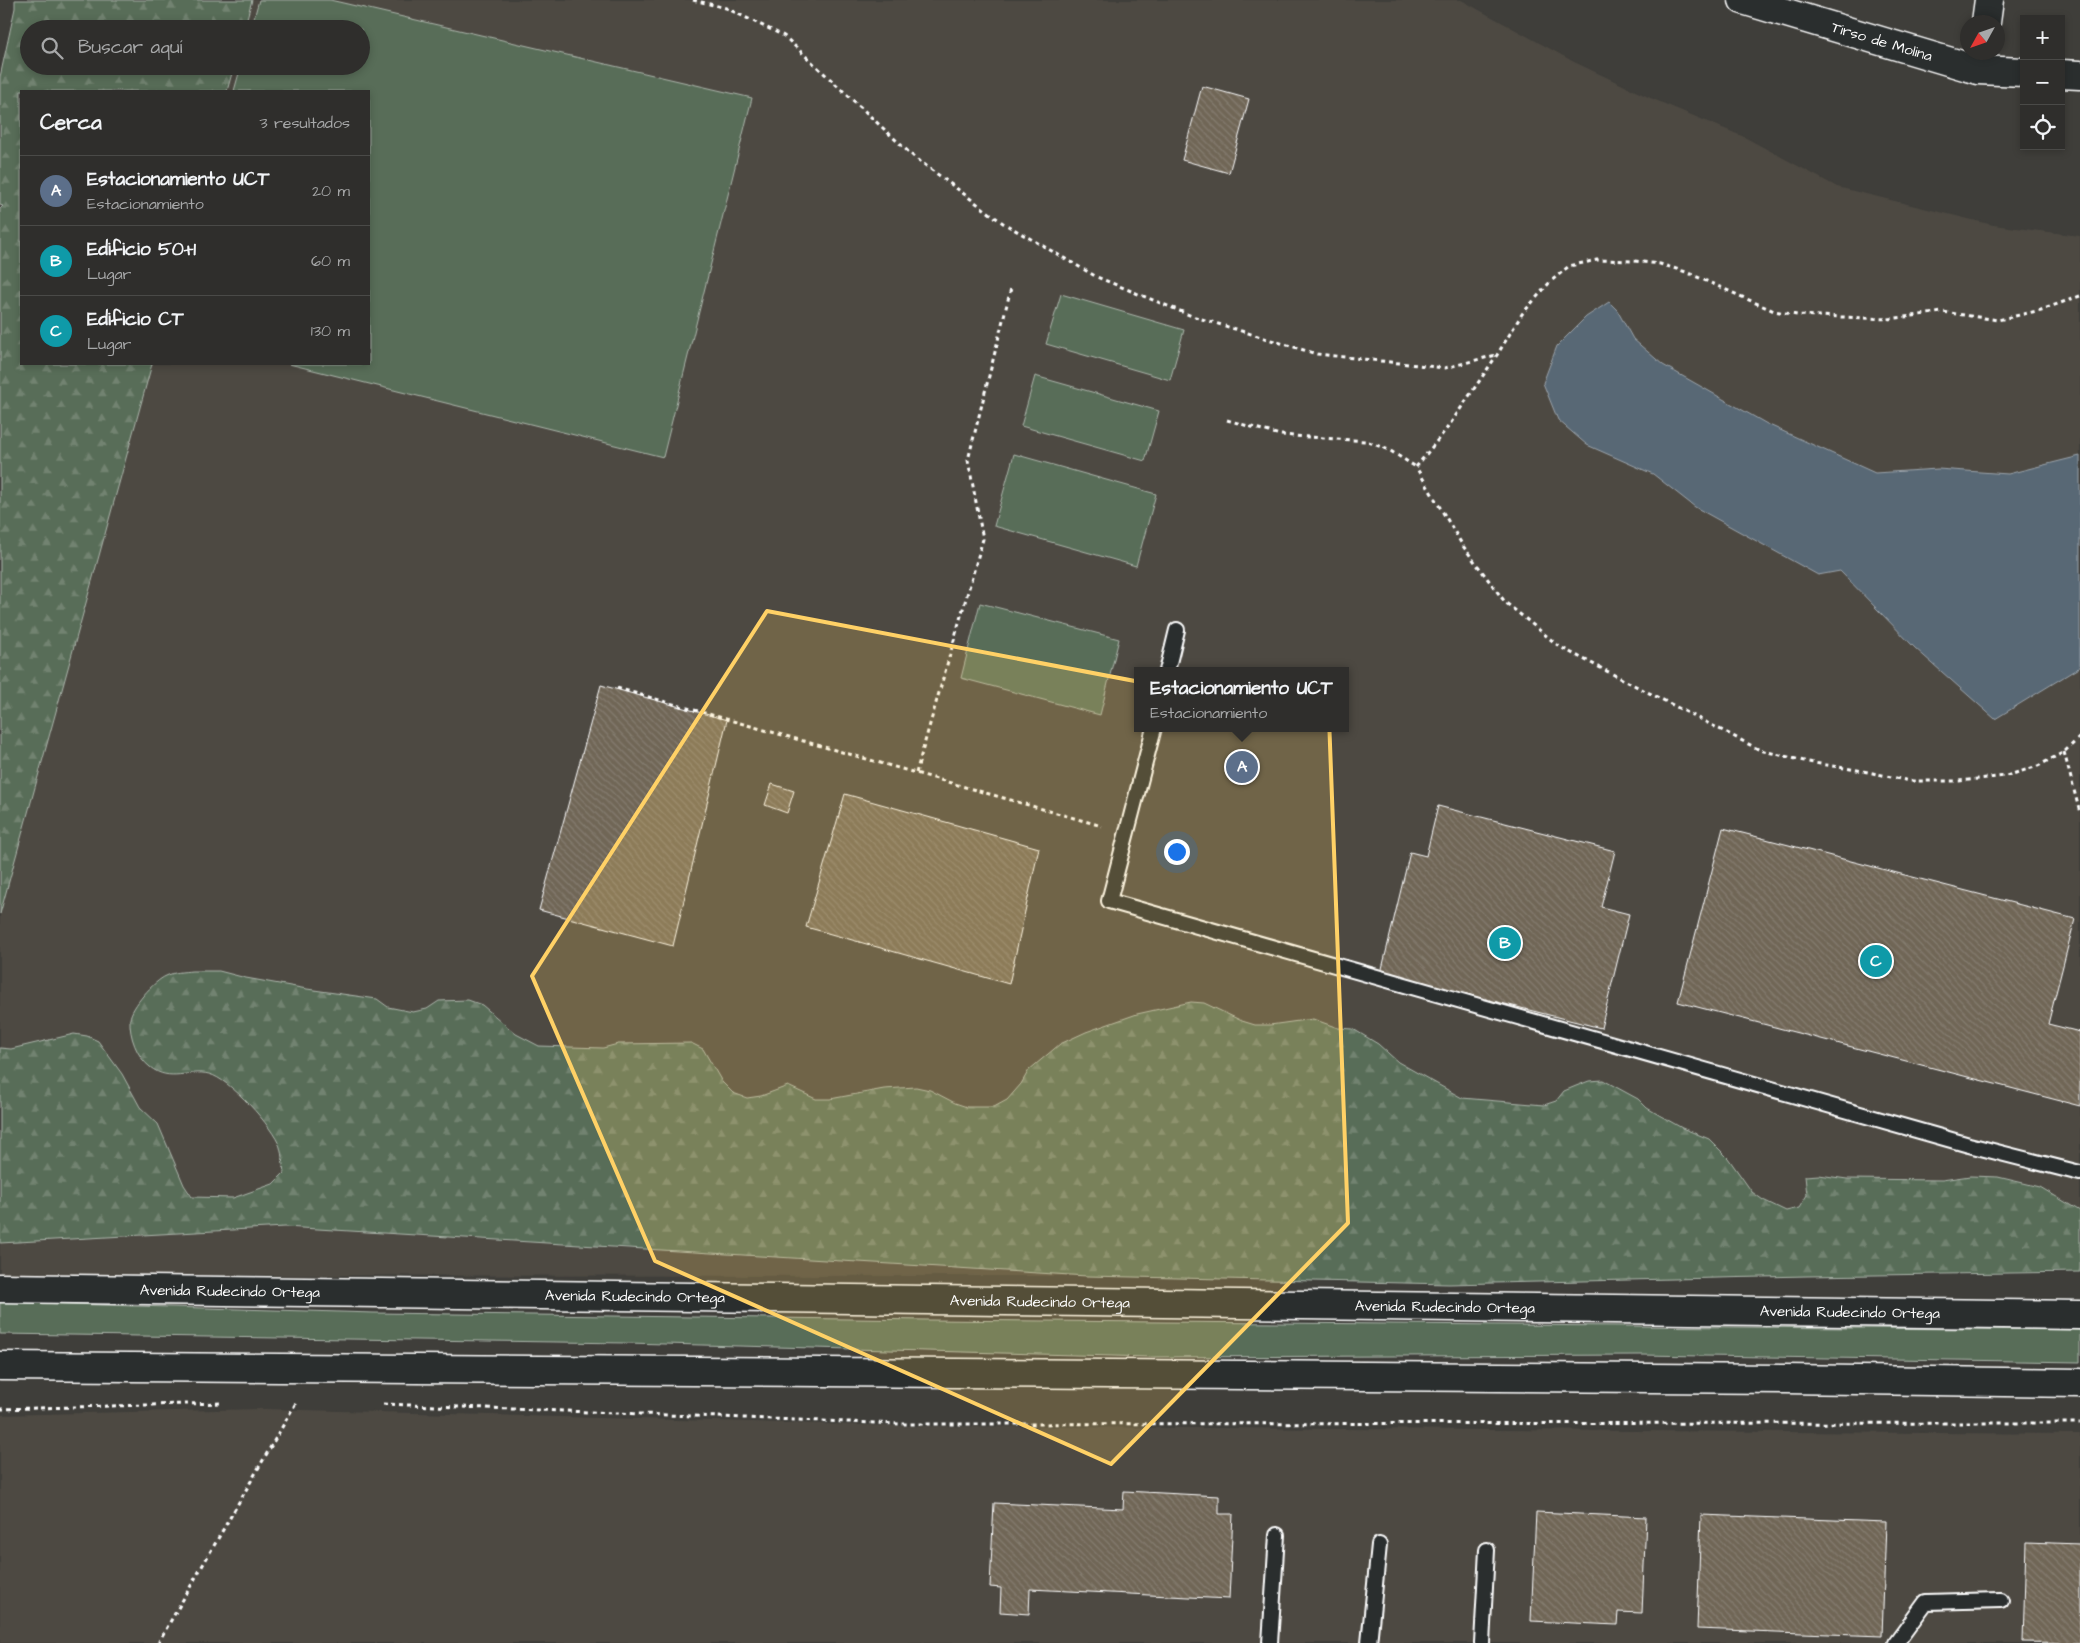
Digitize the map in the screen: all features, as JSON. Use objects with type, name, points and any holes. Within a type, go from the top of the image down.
[{"type":"main road","name":"Tirso de Molina","points":[[1743,0],[2020,71]]},
{"type":"main road","points":[[1987,15],[1989,0]]},
{"type":"main road","points":[[2065,74],[2080,75]]},
{"type":"main road","name":"Avenida Rudecindo Ortega","points":[[0,1288],[2080,1315]]},
{"type":"main road","points":[[0,1366],[1775,1379],[2080,1383]]},
{"type":"lane","points":[[1168,667],[1177,630]]},
{"type":"lane","points":[[1153,732],[1109,901],[1968,1145],[2080,1173]]},
{"type":"lane","points":[[1270,1643],[1277,1535]]},
{"type":"lane","points":[[1369,1643],[1378,1545]]},
{"type":"lane","points":[[1482,1643],[1487,1550]]},
{"type":"lane","points":[[1896,1643],[1926,1602],[2000,1600]]},
{"type":"path","points":[[693,0],[726,8],[784,36],[913,156],[1003,223],[1097,277],[1192,316],[1317,354],[1445,368],[1497,355]]},
{"type":"path","points":[[1416,467],[1448,427],[1497,355],[1522,314],[1550,282],[1569,266],[1597,260],[1634,260],[1660,264],[1686,272],[1774,311],[1798,315],[1888,320],[1943,312],[1998,320],[2041,310],[2080,296]]},
{"type":"path","points":[[916,773],[984,540],[968,460],[1010,288]]},
{"type":"path","points":[[1227,420],[1280,435],[1366,441],[1389,450],[1416,467],[1463,546],[1489,581],[1512,607],[1560,647],[1760,750],[1808,762],[1910,781],[1959,781],[2006,776],[2038,766],[2064,752],[2080,737]]},
{"type":"path","points":[[618,688],[1105,827]]},
{"type":"path","points":[[2064,752],[2080,813]]},
{"type":"path","points":[[158,1643],[298,1401],[288,1401]]},
{"type":"path","points":[[0,1409],[228,1403]]},
{"type":"path","points":[[376,1404],[900,1424],[2080,1423]]},
{"type":"highlighted area","points":[[767,611],[1329,718],[1348,1223],[1111,1464],[655,1261],[532,976]]},
{"type":"shaded area","points":[[233,0],[1461,0],[1574,62],[1648,97],[1744,137],[1837,187],[1993,225],[2080,236],[2080,1271],[1449,1284],[1087,1276],[0,1275],[0,850],[133,365],[370,365],[370,90],[208,90],[212,75],[370,75],[370,20],[227,20]]},
{"type":"shaded area","points":[[264,1409],[897,1426],[2080,1434],[2080,1643],[0,1643],[0,1415]]},
{"type":"green space","points":[[15,0],[252,0],[246,20],[20,20],[20,75],[231,75],[227,90],[20,90],[20,365],[152,365],[0,914],[0,209],[3,206],[0,205],[0,77],[15,8]]},
{"type":"green space","points":[[259,0],[330,0],[752,98],[663,457],[293,365],[370,365],[370,90],[234,90],[238,75],[370,75],[370,20],[253,20]]},
{"type":"green space","points":[[1061,294],[1184,330],[1170,380],[1046,344]]},
{"type":"green space","points":[[1035,376],[1159,411],[1145,461],[1021,426]]},
{"type":"green space","points":[[1014,454],[1156,494],[1136,566],[994,526]]},
{"type":"green space","points":[[980,603],[1119,639],[1100,715],[961,678]]},
{"type":"green space","points":[[192,971],[219,971],[307,989],[377,999],[388,1007],[413,1012],[427,1009],[439,1001],[468,1000],[482,1005],[516,1034],[539,1046],[603,1048],[618,1044],[691,1043],[703,1049],[722,1082],[733,1093],[747,1098],[761,1096],[788,1086],[816,1099],[830,1099],[884,1089],[916,1087],[930,1090],[967,1107],[994,1107],[1007,1100],[1021,1084],[1029,1070],[1060,1044],[1086,1032],[1137,1014],[1191,1002],[1204,1003],[1255,1025],[1270,1025],[1313,1019],[1338,1028],[1353,1029],[1378,1044],[1398,1062],[1462,1098],[1544,1105],[1556,1101],[1564,1091],[1589,1081],[1603,1080],[1638,1099],[1647,1108],[1682,1128],[1709,1139],[1728,1158],[1752,1192],[1763,1200],[1786,1211],[1799,1208],[1807,1195],[1805,1176],[1819,1175],[1847,1179],[1942,1180],[1970,1176],[1998,1177],[2040,1187],[2080,1211],[2080,1272],[1449,1284],[1087,1276],[285,1227],[0,1243],[0,1048],[11,1049],[74,1034],[87,1036],[98,1041],[122,1074],[140,1107],[158,1124],[184,1185],[192,1197],[233,1198],[273,1184],[284,1173],[280,1147],[276,1138],[260,1116],[239,1094],[218,1078],[209,1074],[172,1075],[157,1072],[145,1063],[135,1046],[130,1019],[139,1001],[166,976]]},
{"type":"green space","points":[[0,1302],[374,1313],[2080,1330],[2080,1362],[1641,1355],[1150,1357],[627,1343],[0,1334]]},
{"type":"water","points":[[1609,302],[1617,310],[1633,339],[1663,365],[1767,424],[1875,473],[1938,469],[2008,474],[2080,456],[2080,667],[1995,719],[1915,648],[1840,571],[1818,575],[1695,507],[1653,474],[1587,445],[1558,420],[1543,383],[1557,346],[1586,317]]},
{"type":"building","points":[[1202,86],[1249,99],[1229,173],[1182,160]]},
{"type":"building","points":[[601,685],[727,720],[673,946],[539,910]]},
{"type":"building","points":[[772,784],[794,791],[787,813],[765,805]]},
{"type":"building","points":[[845,794],[1039,848],[1009,984],[806,927]]},
{"type":"building","points":[[1438,806],[1615,851],[1601,907],[1629,914],[1601,1028],[1381,973],[1410,852],[1426,856]]},
{"type":"building","points":[[1723,828],[2075,919],[2048,1024],[2080,1032],[2080,1106],[1678,1002]]},
{"type":"building","points":[[1124,1491],[1219,1496],[1219,1514],[1233,1514],[1229,1599],[1030,1589],[1029,1614],[1000,1612],[1001,1588],[990,1587],[994,1503],[1123,1509]]},
{"type":"building","points":[[1536,1512],[1646,1517],[1642,1613],[1618,1612],[1617,1625],[1531,1621]]},
{"type":"building","points":[[1701,1515],[1886,1522],[1882,1636],[1697,1629]]},
{"type":"building","points":[[2026,1542],[2080,1544],[2080,1643],[2023,1642]]},
{"type":"place","name":"Estacionamiento UCT","points":[[1242,767]]},
{"type":"place","name":"Edificio 50+1","points":[[1505,943]]},
{"type":"place","name":"Edificio CT","points":[[1876,961]]}]
